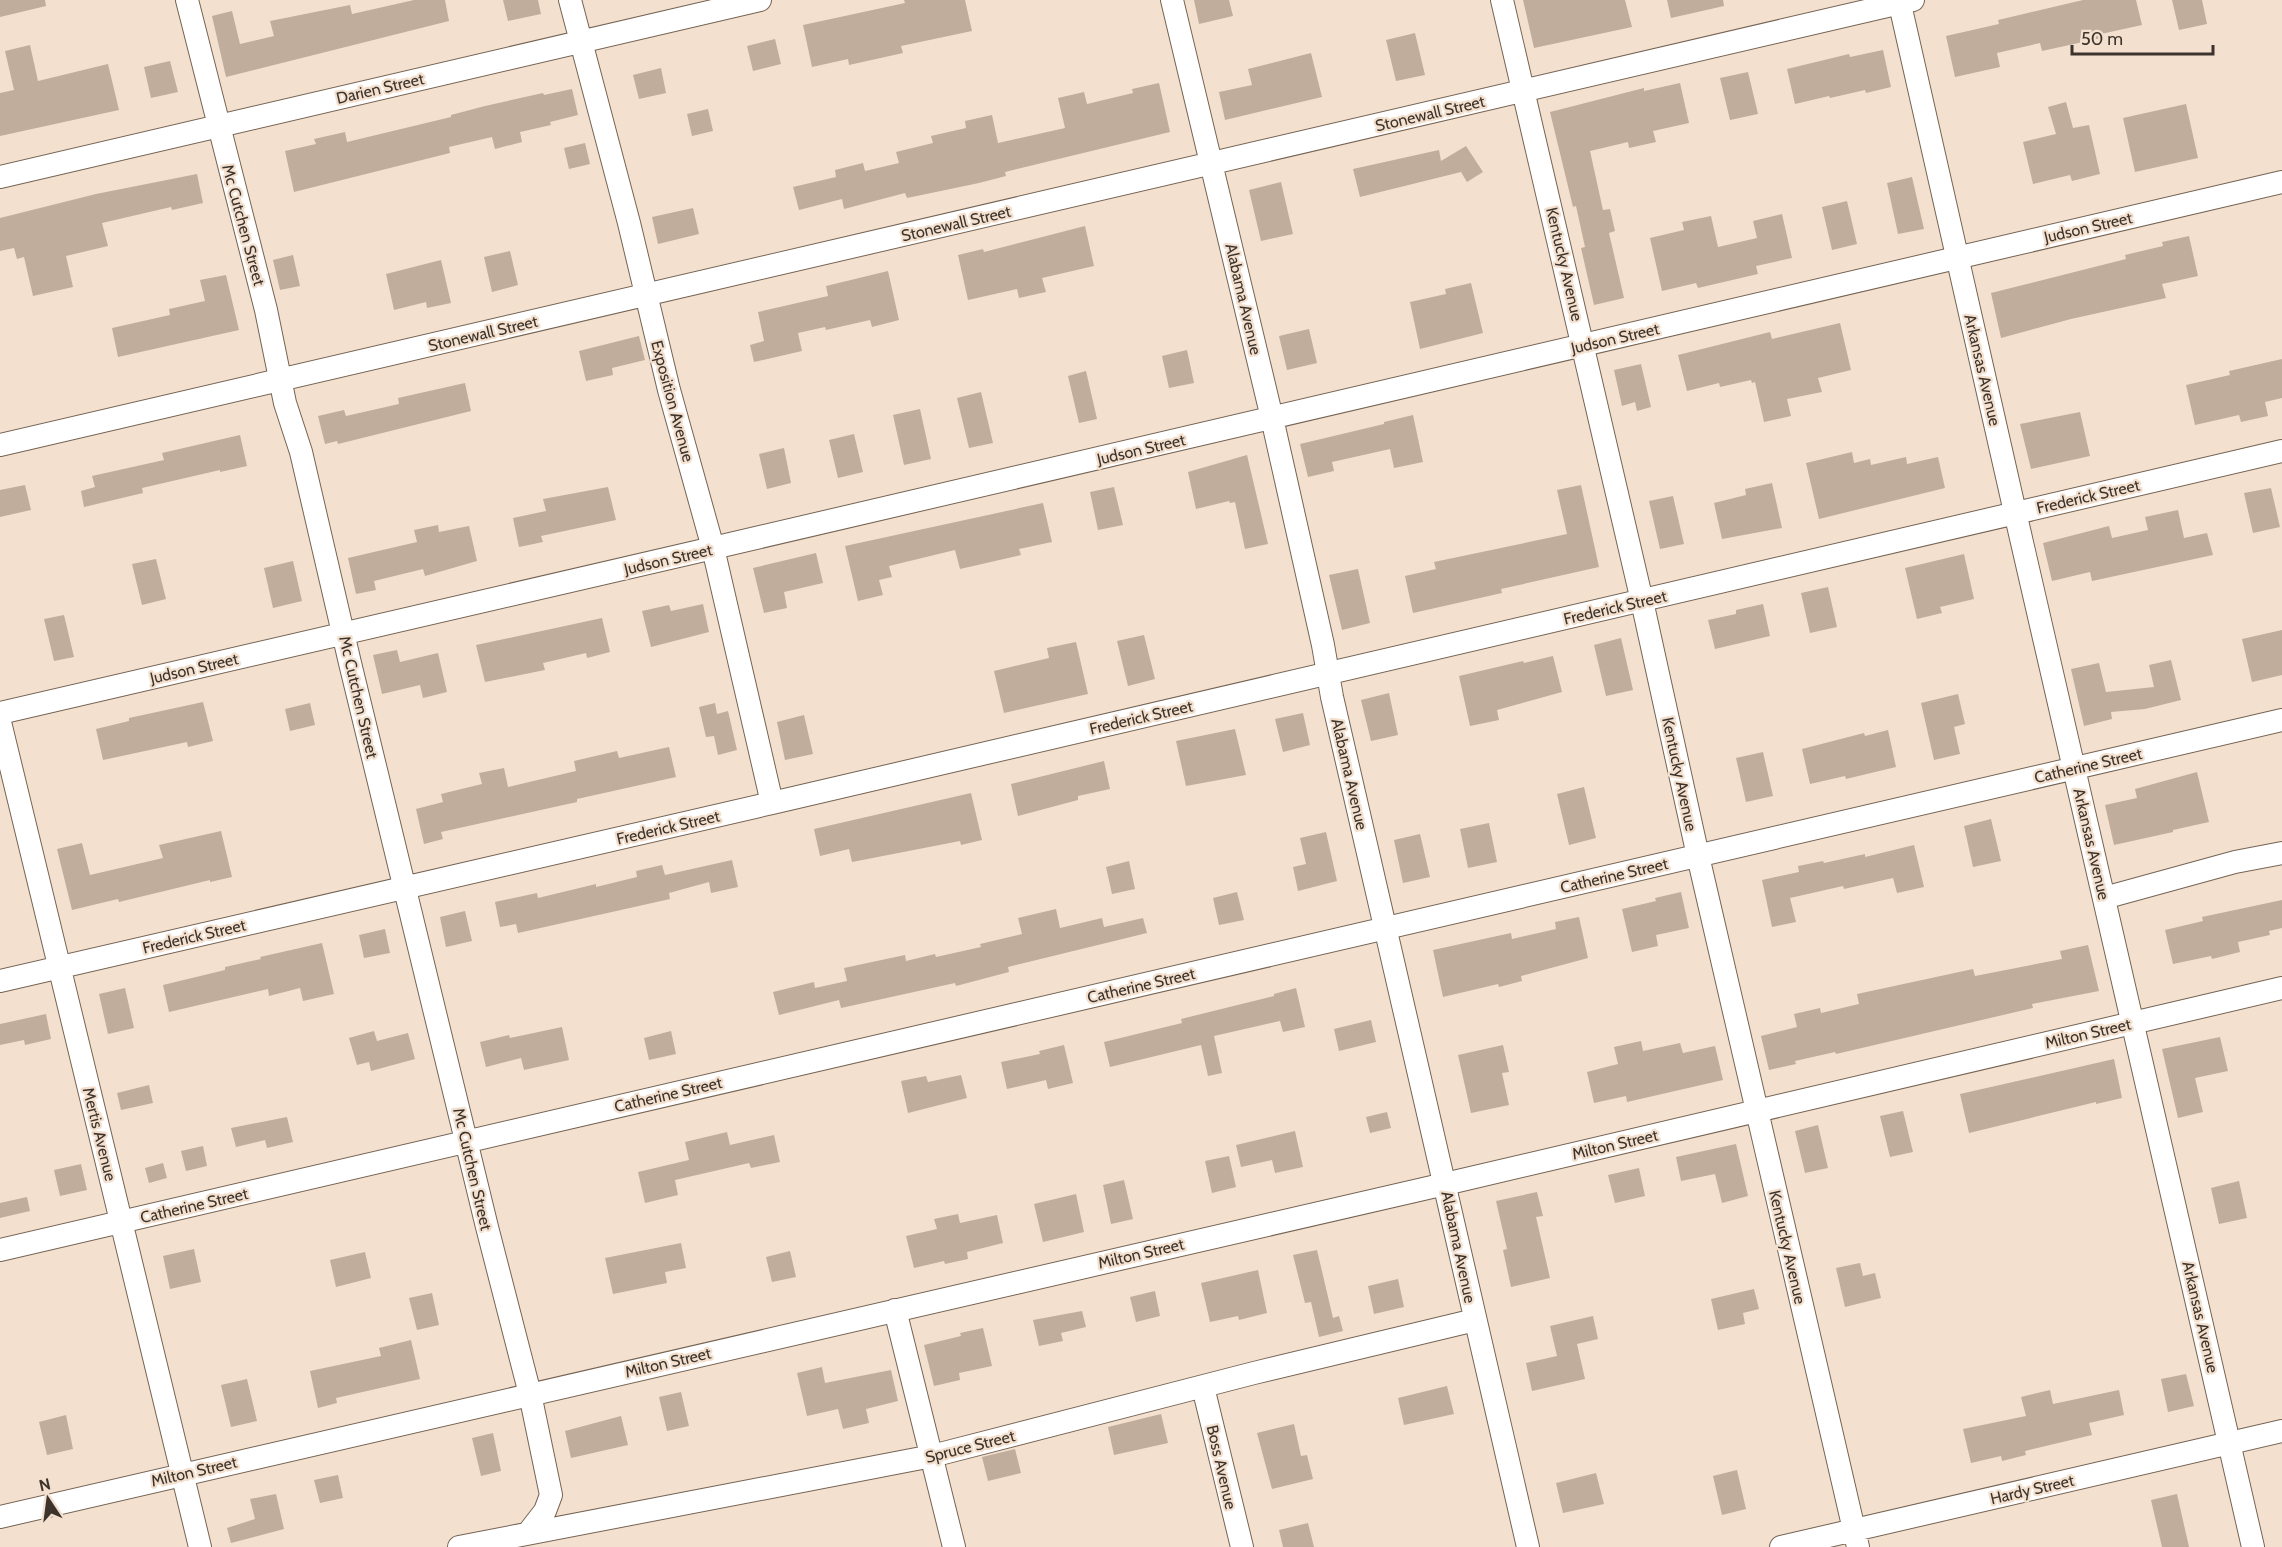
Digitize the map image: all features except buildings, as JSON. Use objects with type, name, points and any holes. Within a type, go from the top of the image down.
[{"type":"street","name":"Mc Cutchen Street","points":[[187,0],[266,310],[285,403],[301,452],[405,888],[530,1394],[551,1495],[545,1511],[528,1533]]},
{"type":"street","name":"Exposition Avenue","points":[[570,0],[669,390],[713,548],[772,803]]},
{"type":"street","name":"Darien Street","points":[[0,177],[760,0]]},
{"type":"street","name":"Alabama Avenue","points":[[1172,0],[1272,418],[1385,928],[1528,1547]]},
{"type":"street","name":"Kentucky Avenue","points":[[1502,0],[1584,345],[1756,1111],[1856,1539]]},
{"type":"street","name":"Stonewall Street","points":[[0,445],[1904,1]]},
{"type":"street","name":"Arkansas Avenue","points":[[1904,1],[1957,257],[2253,1547]]},
{"type":"street","name":"Judson Street","points":[[0,713],[2282,182]]},
{"type":"street","name":"Frederick Street","points":[[0,981],[2282,451]]},
{"type":"street","name":"Catherine Street","points":[[0,1250],[2282,720]]},
{"type":"street","name":"Mertis Avenue","points":[[0,722],[200,1547]]},
{"type":"street","points":[[2104,898],[2235,861],[2282,853]]},
{"type":"street","name":"Milton Street","points":[[0,1517],[1445,1184],[2282,988]]},
{"type":"street","points":[[896,1310],[954,1547]]},
{"type":"street","name":"Spruce Street","points":[[459,1547],[932,1456],[1475,1320]]},
{"type":"street","name":"Boss Avenue","points":[[1203,1387],[1242,1547]]},
{"type":"street","name":"Hardy Street","points":[[1781,1547],[1856,1539],[2282,1431]]}]
